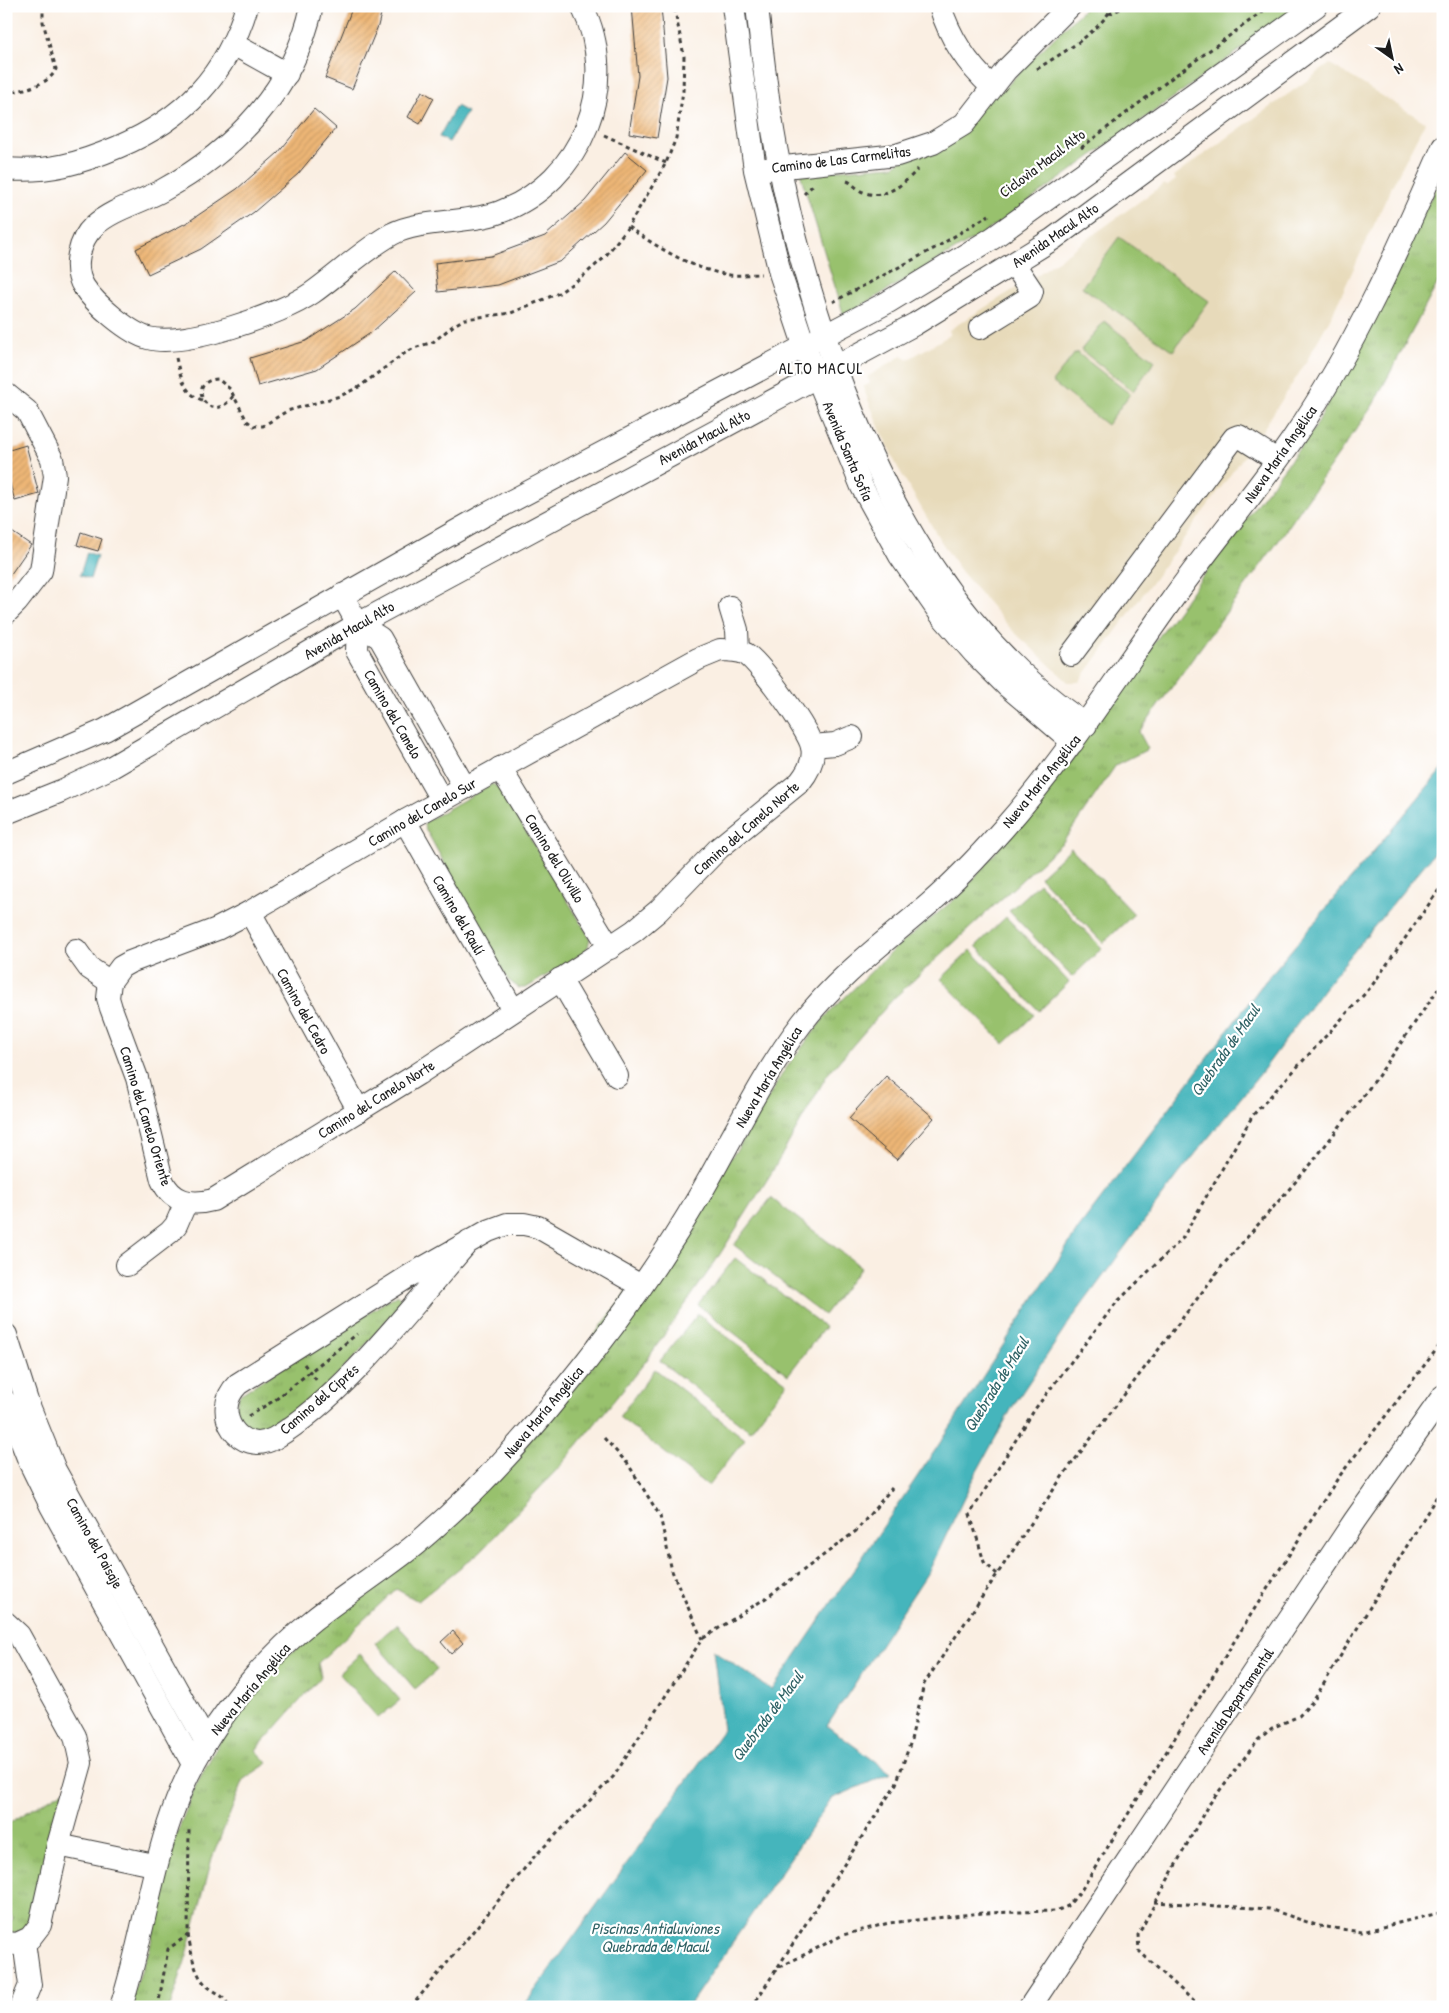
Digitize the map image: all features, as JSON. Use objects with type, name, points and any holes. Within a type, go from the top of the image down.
[{"type":"street","points":[[6,170],[52,169],[96,157],[138,139],[177,115],[209,83],[233,44],[247,6]]},
{"type":"street","points":[[312,6],[302,42],[287,74],[258,114],[217,154],[180,181],[103,219],[88,232],[82,242],[78,264],[84,286],[102,306],[141,336],[172,340],[212,332],[283,310],[311,294],[369,248],[394,232],[414,226],[483,217],[517,204],[532,195],[559,172],[580,143],[587,128],[597,93],[598,57],[590,22],[582,6]]},
{"type":"street","name":"Avenida Santa Sofía","points":[[733,6],[755,170],[780,272],[804,345],[826,371],[914,540],[944,584],[991,642],[1049,696],[1079,734]]},
{"type":"street","name":"Avenida Santa Sofía","points":[[757,6],[779,166],[796,240],[822,328],[826,371]]},
{"type":"street","points":[[940,6],[945,22],[958,48],[976,73],[999,78]]},
{"type":"street","name":"Camino de Las Carmelitas","points":[[755,170],[897,155],[933,143],[964,124],[999,78],[1070,6]]},
{"type":"street","points":[[6,772],[105,730],[342,594],[804,345],[822,328],[888,302],[993,238],[1316,6]]},
{"type":"street","name":"Avenida Macul Alto","points":[[6,813],[61,791],[110,768],[358,624],[916,324],[1053,239],[1369,6]]},
{"type":"street","points":[[233,44],[287,74]]},
{"type":"street","name":"Nueva María Angélica","points":[[121,2007],[131,1973],[154,1865],[174,1808],[193,1764],[206,1742],[254,1678],[291,1639],[418,1542],[485,1479],[562,1392],[641,1286],[700,1195],[772,1065],[805,1018],[839,982],[962,873],[1007,824],[1079,734],[1178,591],[1277,460],[1315,405],[1360,323],[1443,147]]},
{"type":"street","points":[[980,328],[1030,297],[1032,291],[1014,264]]},
{"type":"street","points":[[6,394],[27,411],[52,459],[55,476],[41,570],[17,602],[6,613]]},
{"type":"street","points":[[1071,655],[1234,438],[1239,436],[1277,460]]},
{"type":"street","name":"Camino del Canelo","points":[[342,594],[358,624],[380,638],[465,788]]},
{"type":"street","points":[[730,607],[737,630],[738,651],[745,654],[758,665],[804,728],[812,746],[835,744],[852,737]]},
{"type":"street","name":"Camino del Canelo","points":[[358,624],[357,651],[442,801]]},
{"type":"street","name":"Camino del Canelo Sur","points":[[110,982],[121,967],[130,962],[217,929],[250,912],[406,821],[698,659],[720,650],[738,651]]},
{"type":"street","name":"Camino del Canelo Norte","points":[[186,1202],[213,1200],[359,1111],[610,948],[647,921],[719,848],[800,782],[811,764],[812,746]]},
{"type":"street","name":"Camino del Olivillo","points":[[500,768],[610,948]]},
{"type":"street","name":"Camino del Raulí","points":[[406,821],[513,1010]]},
{"type":"street","name":"Camino del Cedro","points":[[250,912],[359,1111]]},
{"type":"street","points":[[76,950],[89,968],[110,982]]},
{"type":"street","points":[[560,979],[617,1076]]},
{"type":"street","name":"Camino del Canelo Oriente","points":[[110,982],[108,998],[137,1078],[162,1180],[170,1194],[186,1202],[176,1225],[170,1232],[127,1265]]},
{"type":"street","name":"Camino del Ciprés","points":[[469,1241],[372,1351],[328,1396],[282,1433],[267,1442],[252,1442],[243,1438],[230,1427],[226,1414],[231,1392],[254,1373],[469,1241],[506,1224],[531,1225],[563,1240],[641,1286]]},
{"type":"street","name":"Camino del Paisaje","points":[[6,1335],[27,1401],[55,1470],[206,1742]]},
{"type":"street","name":"Avenida Departamental","points":[[1030,2007],[1355,1520],[1443,1396]]},
{"type":"street","name":"Camino del Paisaje","points":[[6,1402],[30,1463],[51,1506],[193,1764]]},
{"type":"street","points":[[6,1623],[14,1629],[24,1644],[74,1736],[80,1753],[80,1772],[58,1845],[40,1925],[36,1932],[15,1942],[30,1977],[30,1985],[21,2007]]},
{"type":"street","points":[[58,1845],[154,1865]]},
{"type":"path","points":[[6,94],[45,81],[54,74],[56,69],[43,22],[43,6]]},
{"type":"path","points":[[202,400],[200,393],[204,384],[211,379],[218,379],[225,383],[247,421],[254,426],[264,426],[287,411],[340,396],[359,387],[414,348],[433,342],[454,325],[465,319],[511,314],[559,293],[604,258],[628,227],[666,163],[676,138],[683,91],[684,56],[674,6]]},
{"type":"path","points":[[999,78],[1023,78],[1076,44],[1108,14],[1113,6]]},
{"type":"path","points":[[1108,14],[1126,6]]},
{"type":"path","name":"Ciclovìa Macul Alto","points":[[1078,151],[1173,76],[1270,6]]},
{"type":"path","points":[[587,128],[666,163]]},
{"type":"path","name":"Ciclovìa Macul Alto","points":[[822,328],[832,303],[937,247],[996,210]]},
{"type":"path","points":[[628,227],[665,252],[716,272],[732,275],[780,272]]},
{"type":"path","points":[[172,340],[180,374],[188,392],[202,400],[207,406],[215,408],[228,403],[232,396]]},
{"type":"path","points":[[997,1575],[984,1562],[970,1514],[1035,1409],[1116,1303],[1182,1239],[1253,1114],[1371,987],[1443,884]]},
{"type":"path","points":[[752,2007],[896,1784],[910,1744],[924,1684],[997,1575],[1076,1459],[1222,1266],[1311,1164],[1376,1079],[1443,982]]},
{"type":"path","points":[[230,1427],[275,1400],[361,1331]]},
{"type":"path","points":[[778,1968],[803,1953],[843,1935],[889,1923],[982,1913],[1056,1911],[1068,1906],[1082,1889],[1248,1619],[1338,1478],[1443,1342]]},
{"type":"path","points":[[293,1349],[328,1396]]},
{"type":"path","points":[[604,1438],[628,1464],[660,1516],[672,1572],[702,1639]]},
{"type":"path","points":[[1200,2007],[1139,1951],[1138,1935],[1154,1902],[1207,1807],[1258,1740],[1272,1728],[1299,1716],[1314,1700],[1443,1486]]},
{"type":"path","points":[[411,2007],[534,1857],[614,1776],[702,1639],[769,1596],[856,1531],[892,1488]]},
{"type":"path","points":[[174,1808],[186,1817],[189,1829],[188,1935],[197,1974],[207,1986],[226,2000],[228,2007]]},
{"type":"path","points":[[1154,1902],[1269,1909],[1319,1926],[1362,1932],[1443,1912]]},
{"type":"path","points":[[158,2007],[168,1949],[188,1935]]},
{"type":"shaded area","points":[[1330,64],[1425,122],[1392,186],[1333,313],[1305,364],[1260,434],[1079,682],[1068,682],[1011,629],[961,571],[940,540],[897,466],[879,427],[863,387],[870,383],[867,377],[903,355],[907,360],[950,335],[949,330],[1043,271],[1164,184],[1167,186],[1176,180],[1174,176]]},
{"type":"green space","points":[[1087,6],[1301,6],[990,229],[844,316],[800,173],[893,166],[1005,88]]},
{"type":"green space","points":[[1443,174],[1443,273],[1373,405],[1277,543],[1139,732],[1148,749],[1116,765],[1063,842],[893,999],[827,1075],[772,1172],[715,1262],[646,1361],[563,1463],[481,1551],[418,1601],[396,1589],[318,1663],[321,1677],[256,1750],[268,1763],[244,1779],[212,1858],[187,1955],[170,2007],[128,2007],[150,1948],[167,1859],[196,1785],[232,1719],[277,1665],[355,1598],[435,1542],[739,1147],[784,1071],[824,1018],[894,949],[962,893],[1047,790],[1224,547],[1315,428]]},
{"type":"green space","points":[[1119,237],[1209,301],[1173,351],[1082,287]]},
{"type":"green space","points":[[1104,321],[1155,361],[1133,391],[1081,350]]},
{"type":"green space","points":[[1076,352],[1130,394],[1107,425],[1052,382]]},
{"type":"green space","points":[[492,784],[500,788],[590,938],[588,947],[583,953],[526,988],[519,988],[508,980],[424,826],[425,822]]},
{"type":"green space","points":[[1071,848],[1134,914],[1103,943],[1040,877]]},
{"type":"green space","points":[[1039,883],[1102,948],[1072,977],[1009,911]]},
{"type":"green space","points":[[1006,917],[1069,982],[1039,1011],[976,946]]},
{"type":"green space","points":[[971,950],[1034,1015],[1004,1044],[941,979]]},
{"type":"green space","points":[[771,1198],[861,1267],[824,1315],[734,1245]]},
{"type":"green space","points":[[735,1258],[825,1327],[788,1375],[698,1305]]},
{"type":"green space","points":[[398,1294],[402,1303],[354,1358],[317,1394],[298,1410],[256,1433],[243,1428],[235,1412],[239,1395]]},
{"type":"green space","points":[[698,1314],[787,1383],[750,1431],[660,1361]]},
{"type":"green space","points":[[655,1369],[745,1439],[708,1486],[619,1417]]},
{"type":"green space","points":[[397,1624],[437,1670],[415,1689],[375,1643]]},
{"type":"green space","points":[[360,1654],[400,1700],[378,1718],[339,1673]]},
{"type":"green space","points":[[64,1790],[35,1915],[22,1933],[6,1933],[6,1924],[13,1919],[6,1905],[6,1825]]},
{"type":"water","points":[[456,106],[467,112],[449,142],[439,137]]},
{"type":"water","points":[[87,552],[97,556],[90,579],[80,575]]},
{"type":"water","name":"Piscinas Antialuviones Quebrada de Macul","points":[[1443,768],[1443,842],[1325,987],[1261,1073],[1179,1174],[1070,1321],[1013,1406],[975,1475],[930,1569],[827,1726],[891,1773],[831,1799],[688,2007],[523,2007],[723,1730],[713,1650],[772,1690],[936,1449],[1079,1228],[1262,985]]},
{"type":"building","points":[[353,6],[383,6],[378,26],[352,89],[325,78]]},
{"type":"building","points":[[632,6],[661,6],[667,77],[657,138],[629,133],[638,76]]},
{"type":"building","points":[[422,91],[434,98],[420,124],[408,117]]},
{"type":"building","points":[[314,109],[336,128],[298,174],[254,212],[201,249],[148,274],[136,249],[188,222],[237,189],[278,153]]},
{"type":"building","points":[[625,152],[647,170],[604,222],[561,261],[498,285],[438,292],[435,263],[491,256],[545,236],[585,201]]},
{"type":"building","points":[[396,271],[416,292],[372,332],[317,369],[258,386],[250,358],[306,341],[355,309]]},
{"type":"building","points":[[26,445],[39,494],[15,501],[6,470],[6,451]]},
{"type":"building","points":[[6,528],[31,545],[6,581]]},
{"type":"building","points":[[81,532],[102,539],[98,551],[77,545]]},
{"type":"building","points":[[886,1076],[934,1118],[897,1160],[849,1118]]},
{"type":"building","points":[[453,1631],[463,1643],[451,1654],[441,1642]]},
{"type":"district","name":"ALTO MACUL","points":[[821,368]]},
{"type":"water label","name":"Quebrada de Macul","points":[[1225,1050]]},
{"type":"water label","name":"Quebrada de Macul","points":[[996,1384]]},
{"type":"water label","name":"Quebrada de Macul","points":[[767,1716]]}]
